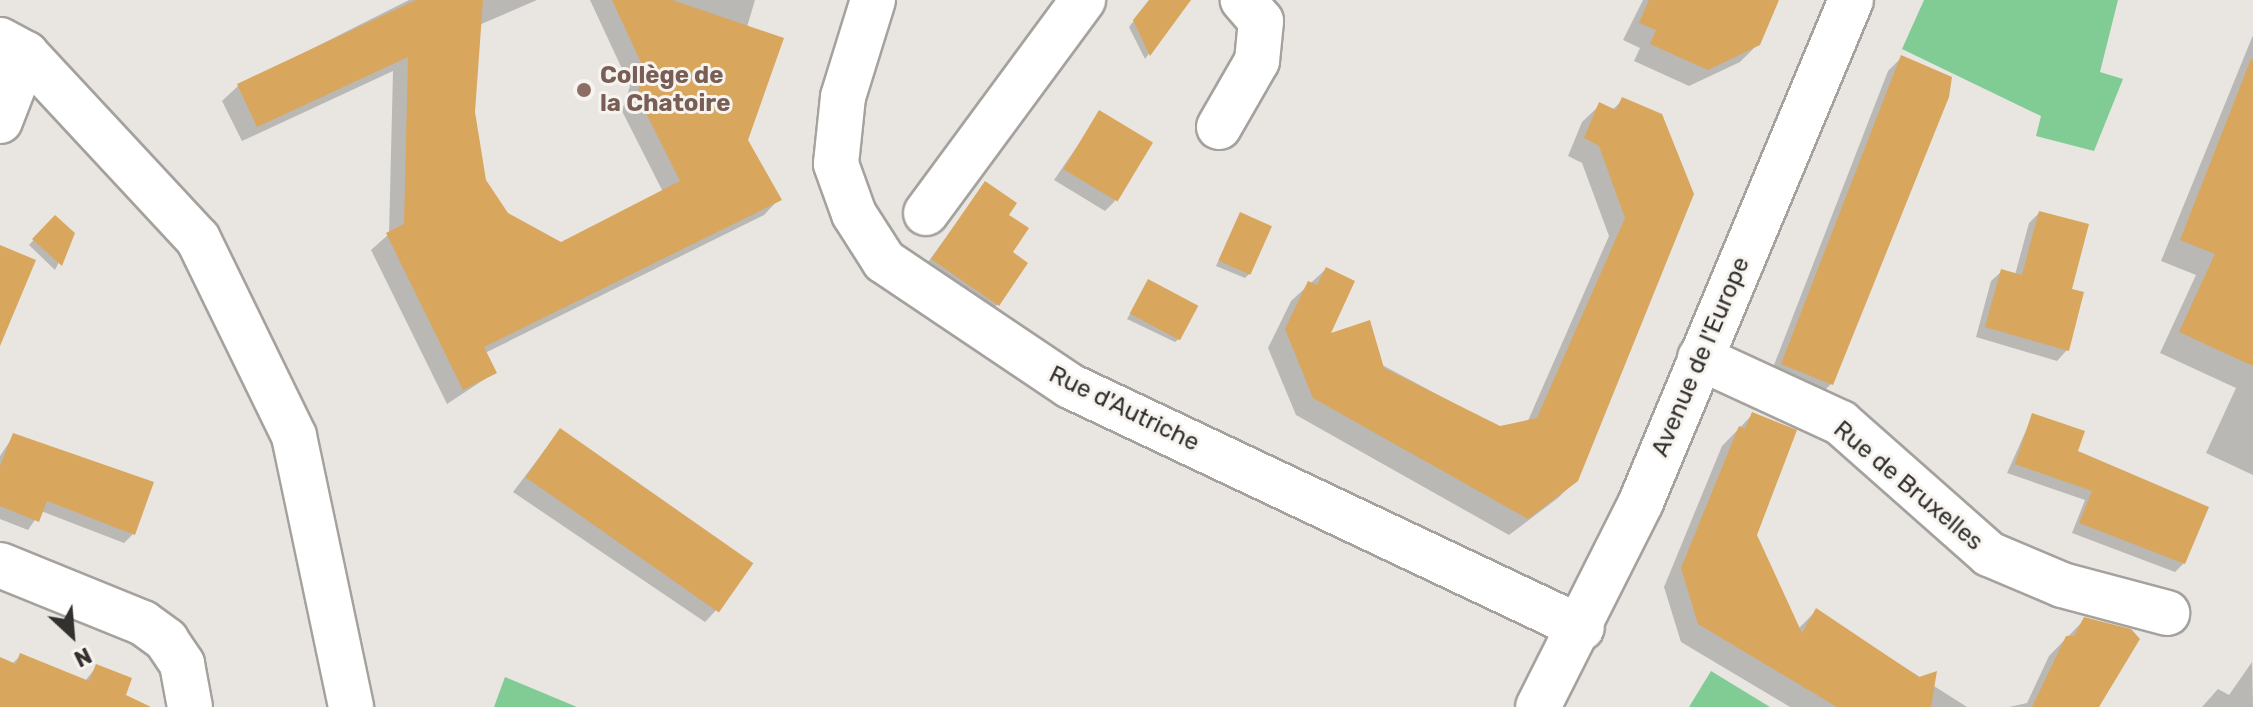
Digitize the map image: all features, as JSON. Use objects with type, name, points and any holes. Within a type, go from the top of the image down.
[{"type":"street","name":"Rue d'Autriche","points":[[873,0],[855,51],[836,164],[854,214],[884,261],[1070,386],[1582,628]]},
{"type":"street","points":[[855,51],[885,35],[904,0]]},
{"type":"street","points":[[926,213],[1083,0]]},
{"type":"street","points":[[1219,127],[1257,61],[1261,21],[1243,0]]},
{"type":"street","name":"Avenue de l'Europe","points":[[1538,707],[1582,628],[1851,0]]},
{"type":"street","points":[[0,121],[13,47]]},
{"type":"street","points":[[13,47],[205,253],[294,436],[351,707]]},
{"type":"street","name":"Rue de Bruxelles","points":[[1700,358],[1841,423],[1989,554],[2062,585],[2167,613]]},
{"type":"street","points":[[0,565],[143,623],[166,640],[182,664],[190,707]]},
{"type":"green space","points":[[1924,0],[2118,0],[2100,72],[2123,79],[2094,151],[2036,136],[2041,116],[1902,49]]},
{"type":"green space","points":[[1711,671],[1770,707],[1689,707]]},
{"type":"green space","points":[[505,677],[577,707],[494,707]]},
{"type":"building","points":[[416,0],[483,0],[475,112],[486,180],[508,213],[561,242],[680,181],[637,95],[644,69],[612,0],[672,0],[784,38],[748,140],[782,200],[484,347],[497,373],[463,390],[386,233],[404,224],[408,57],[257,127],[237,84]]},
{"type":"building","points":[[1149,0],[1191,0],[1150,56],[1133,20]]},
{"type":"building","points":[[1649,0],[1779,0],[1760,45],[1708,70],[1650,44],[1656,30],[1639,23]]},
{"type":"building","points":[[1901,55],[1952,77],[1949,97],[1833,385],[1781,364]]},
{"type":"building","points":[[2251,59],[2253,366],[2179,332],[2215,254],[2180,240]]},
{"type":"building","points":[[1622,97],[1662,114],[1694,194],[1578,481],[1528,519],[1313,398],[1285,329],[1308,281],[1317,285],[1326,267],[1355,281],[1331,333],[1370,320],[1384,368],[1500,426],[1537,418],[1625,218],[1599,146],[1584,138],[1599,102],[1616,110]]},
{"type":"building","points":[[1099,110],[1153,142],[1117,202],[1063,169]]},
{"type":"building","points":[[985,181],[1017,203],[1009,215],[1029,228],[1013,252],[1028,263],[999,306],[931,259]]},
{"type":"building","points":[[2039,211],[2089,224],[2072,289],[2084,292],[2069,351],[1985,327],[2001,269],[2022,275]]},
{"type":"building","points":[[1240,212],[1272,226],[1250,275],[1218,260]]},
{"type":"building","points":[[55,215],[75,233],[62,266],[32,239]]},
{"type":"building","points":[[0,245],[36,260],[0,346]]},
{"type":"building","points":[[1148,279],[1198,306],[1180,340],[1130,313]]},
{"type":"building","points":[[1752,412],[1797,430],[1757,535],[1802,633],[1816,608],[1919,677],[1937,671],[1931,707],[1837,707],[1698,624],[1681,568],[1739,426],[1745,429]]},
{"type":"building","points":[[2032,413],[2085,431],[2078,451],[2209,507],[2185,564],[2079,523],[2092,491],[2015,464]]},
{"type":"building","points":[[560,428],[753,563],[719,613],[526,477]]},
{"type":"building","points":[[13,433],[154,482],[135,535],[47,501],[39,522],[0,506],[0,466]]},
{"type":"building","points":[[2084,617],[2131,629],[2140,639],[2099,707],[2032,707],[2066,636],[2074,636]]},
{"type":"building","points":[[20,653],[89,681],[96,664],[132,678],[126,695],[151,707],[0,707],[0,657],[16,664]]},
{"type":"place","name":"Collège de la Chatoire","points":[[584,90]]}]
